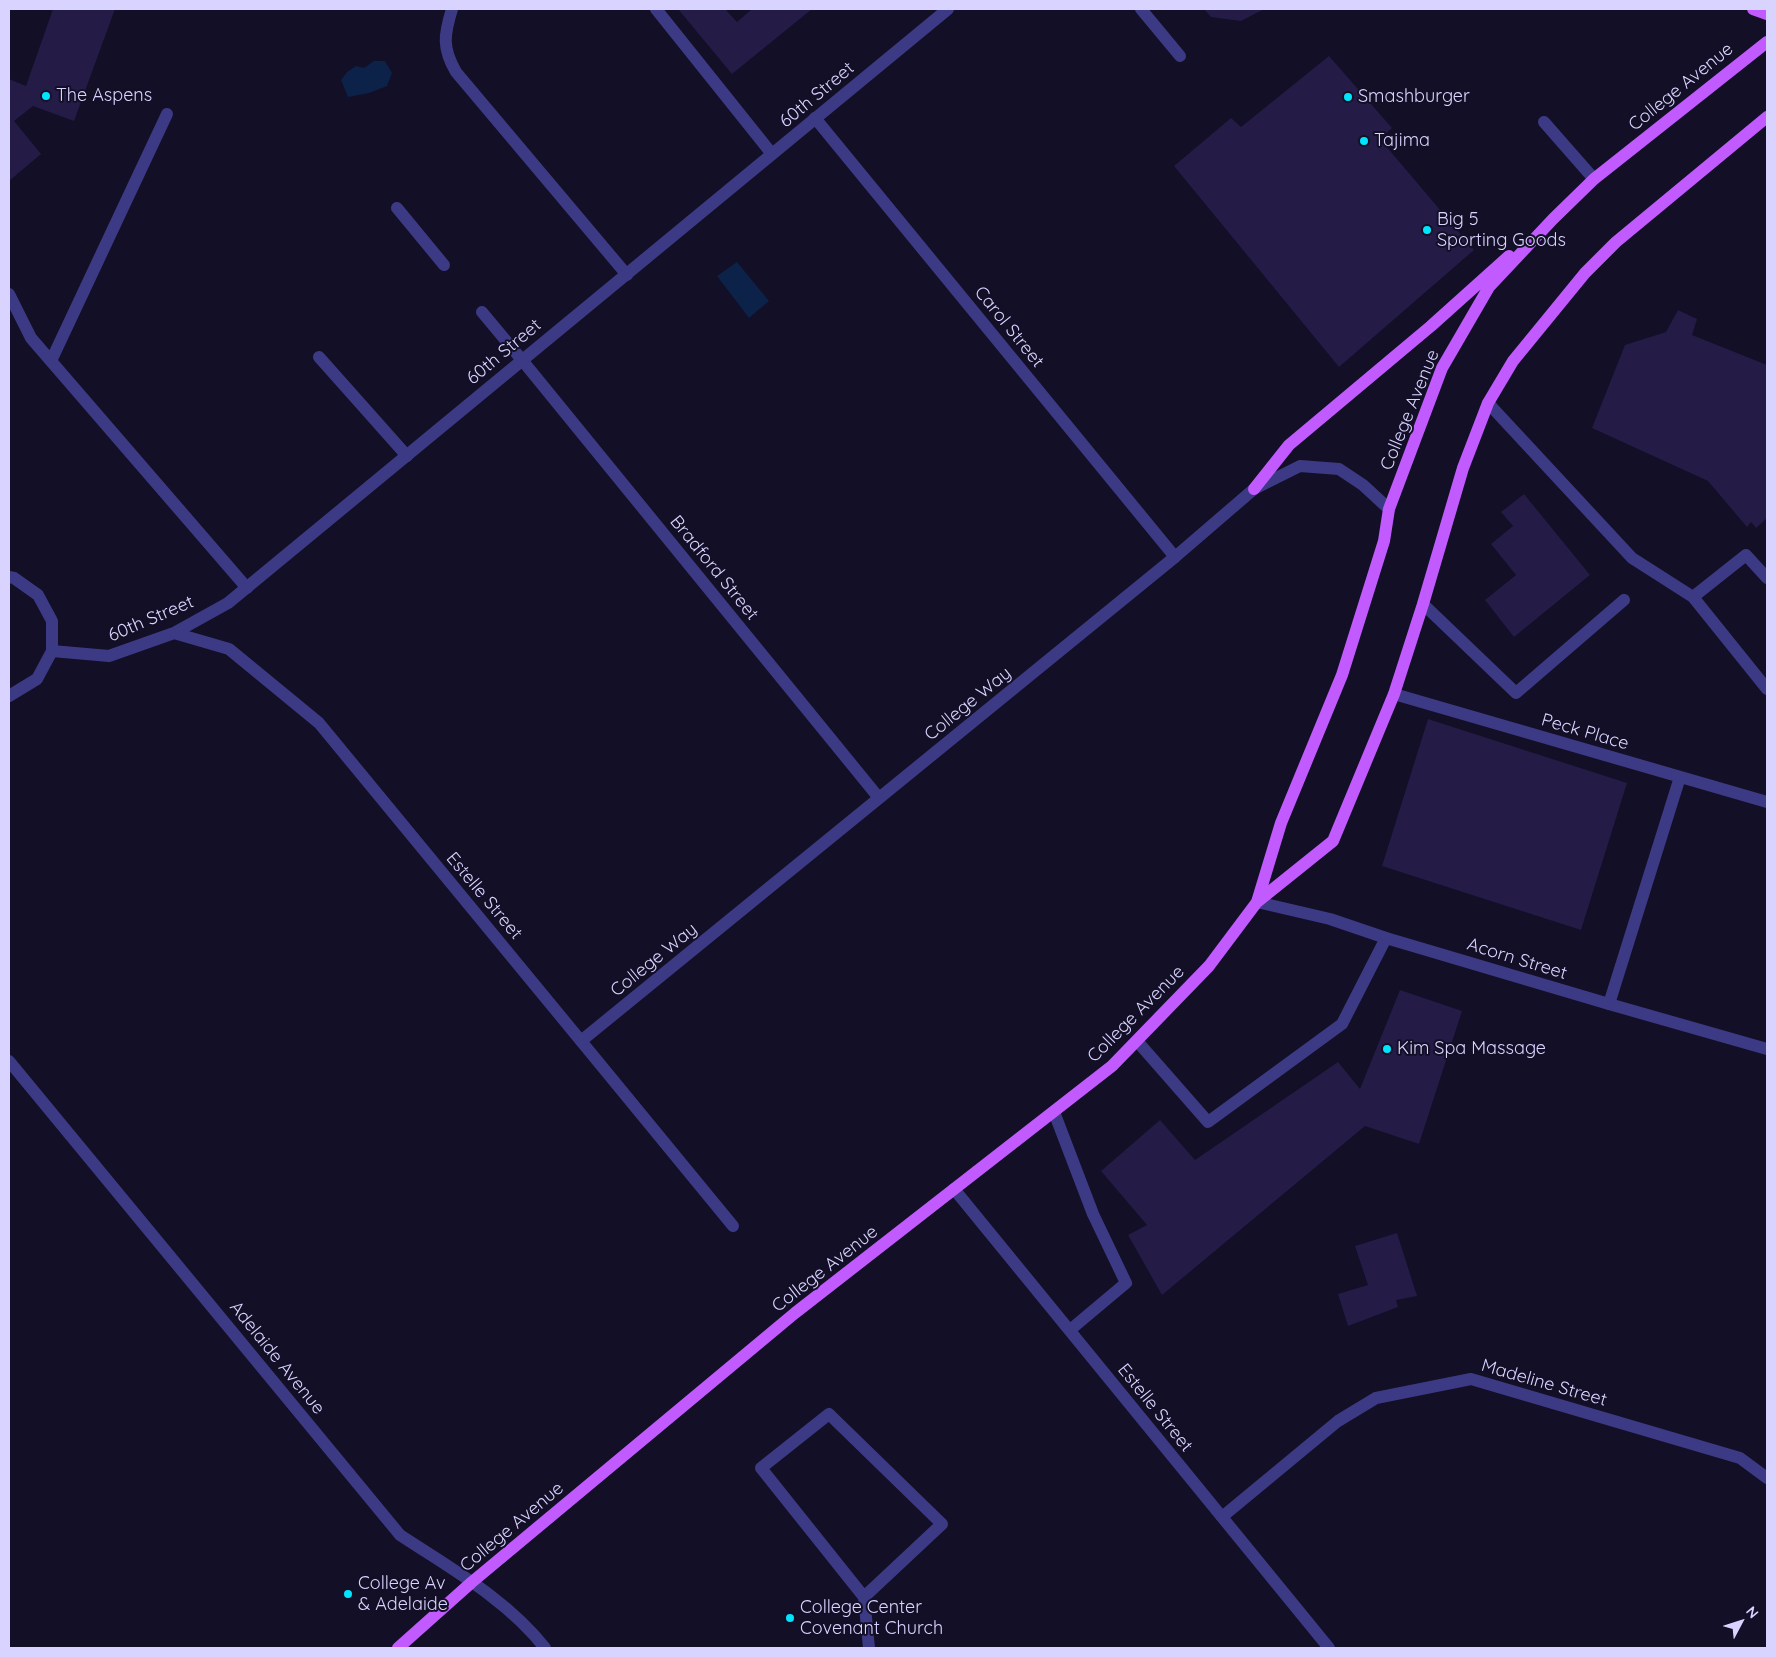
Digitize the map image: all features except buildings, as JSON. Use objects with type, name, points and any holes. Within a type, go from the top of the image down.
[{"type":"main road","points":[[1753,9],[1767,14]]},
{"type":"main road","name":"College Avenue","points":[[1257,902],[1281,823],[1342,675],[1384,541],[1389,509],[1442,368],[1490,287],[1553,219],[1594,179],[1767,42]]},
{"type":"main road","name":"College Avenue","points":[[398,1648],[472,1582],[795,1313],[1112,1066],[1209,966],[1257,902],[1333,841],[1394,694],[1423,604],[1462,468],[1488,403],[1513,361],[1584,273],[1635,225],[1767,117]]},
{"type":"main road","points":[[1254,489],[1289,445],[1431,326],[1553,219]]},
{"type":"street","points":[[452,9],[445,40],[448,58],[456,72],[626,274]]},
{"type":"street","points":[[656,9],[772,154]]},
{"type":"street","name":"60th Street","points":[[52,651],[109,656],[174,633],[228,603],[948,9]]},
{"type":"street","points":[[1141,9],[1180,56]]},
{"type":"street","points":[[51,361],[167,114]]},
{"type":"street","name":"Carol Street","points":[[815,118],[1175,557]]},
{"type":"street","points":[[1544,122],[1594,179]]},
{"type":"street","points":[[397,208],[444,265]]},
{"type":"street","points":[[9,294],[31,338],[247,588]]},
{"type":"street","name":"Bradford Street","points":[[482,312],[879,798]]},
{"type":"street","points":[[319,357],[407,456]]},
{"type":"street","points":[[1488,403],[1632,558],[1692,597],[1767,689]]},
{"type":"street","name":"College Way","points":[[581,1041],[1175,557],[1254,489],[1300,466],[1339,469],[1363,485],[1389,509]]},
{"type":"street","points":[[1692,597],[1746,555],[1767,578]]},
{"type":"street","points":[[9,577],[14,578],[38,595],[52,622],[52,651],[36,679],[9,696]]},
{"type":"street","points":[[1423,604],[1516,693],[1624,600]]},
{"type":"street","name":"Estelle Street","points":[[174,633],[229,649],[319,723],[733,1226]]},
{"type":"street","name":"Peck Place","points":[[1394,694],[1767,802]]},
{"type":"street","points":[[1609,1004],[1680,777]]},
{"type":"street","name":"Acorn Street","points":[[1257,902],[1330,919],[1386,938],[1767,1049]]},
{"type":"street","points":[[1137,1041],[1208,1122],[1342,1024],[1386,938]]},
{"type":"street","name":"Adelaide Avenue","points":[[9,1060],[400,1535],[472,1582],[530,1628],[545,1648]]},
{"type":"street","points":[[1054,1112],[1093,1214],[1126,1283],[1070,1330]]},
{"type":"street","name":"Estelle Street","points":[[954,1189],[1329,1648]]},
{"type":"street","name":"Madeline Street","points":[[1222,1518],[1338,1421],[1376,1398],[1471,1379],[1740,1458],[1767,1478]]},
{"type":"street","points":[[864,1597],[942,1524],[828,1414],[761,1468],[864,1597],[870,1648]]},
{"type":"water","points":[[374,61],[385,61],[392,73],[387,86],[369,93],[348,97],[341,80],[347,72],[356,66],[364,68]]},
{"type":"water","points":[[737,262],[769,301],[749,318],[717,276]]},
{"type":"place","name":"The Aspens","points":[[46,96]]},
{"type":"place","name":"Smashburger","points":[[1348,97]]},
{"type":"place","name":"Tajima","points":[[1364,141]]},
{"type":"place","name":"Big 5 Sporting Goods","points":[[1427,230]]},
{"type":"place","name":"Kim Spa Massage","points":[[1387,1049]]},
{"type":"place","name":"College Av & Adelaide","points":[[348,1594]]},
{"type":"place","name":"College Center Covenant Church","points":[[790,1618]]}]
